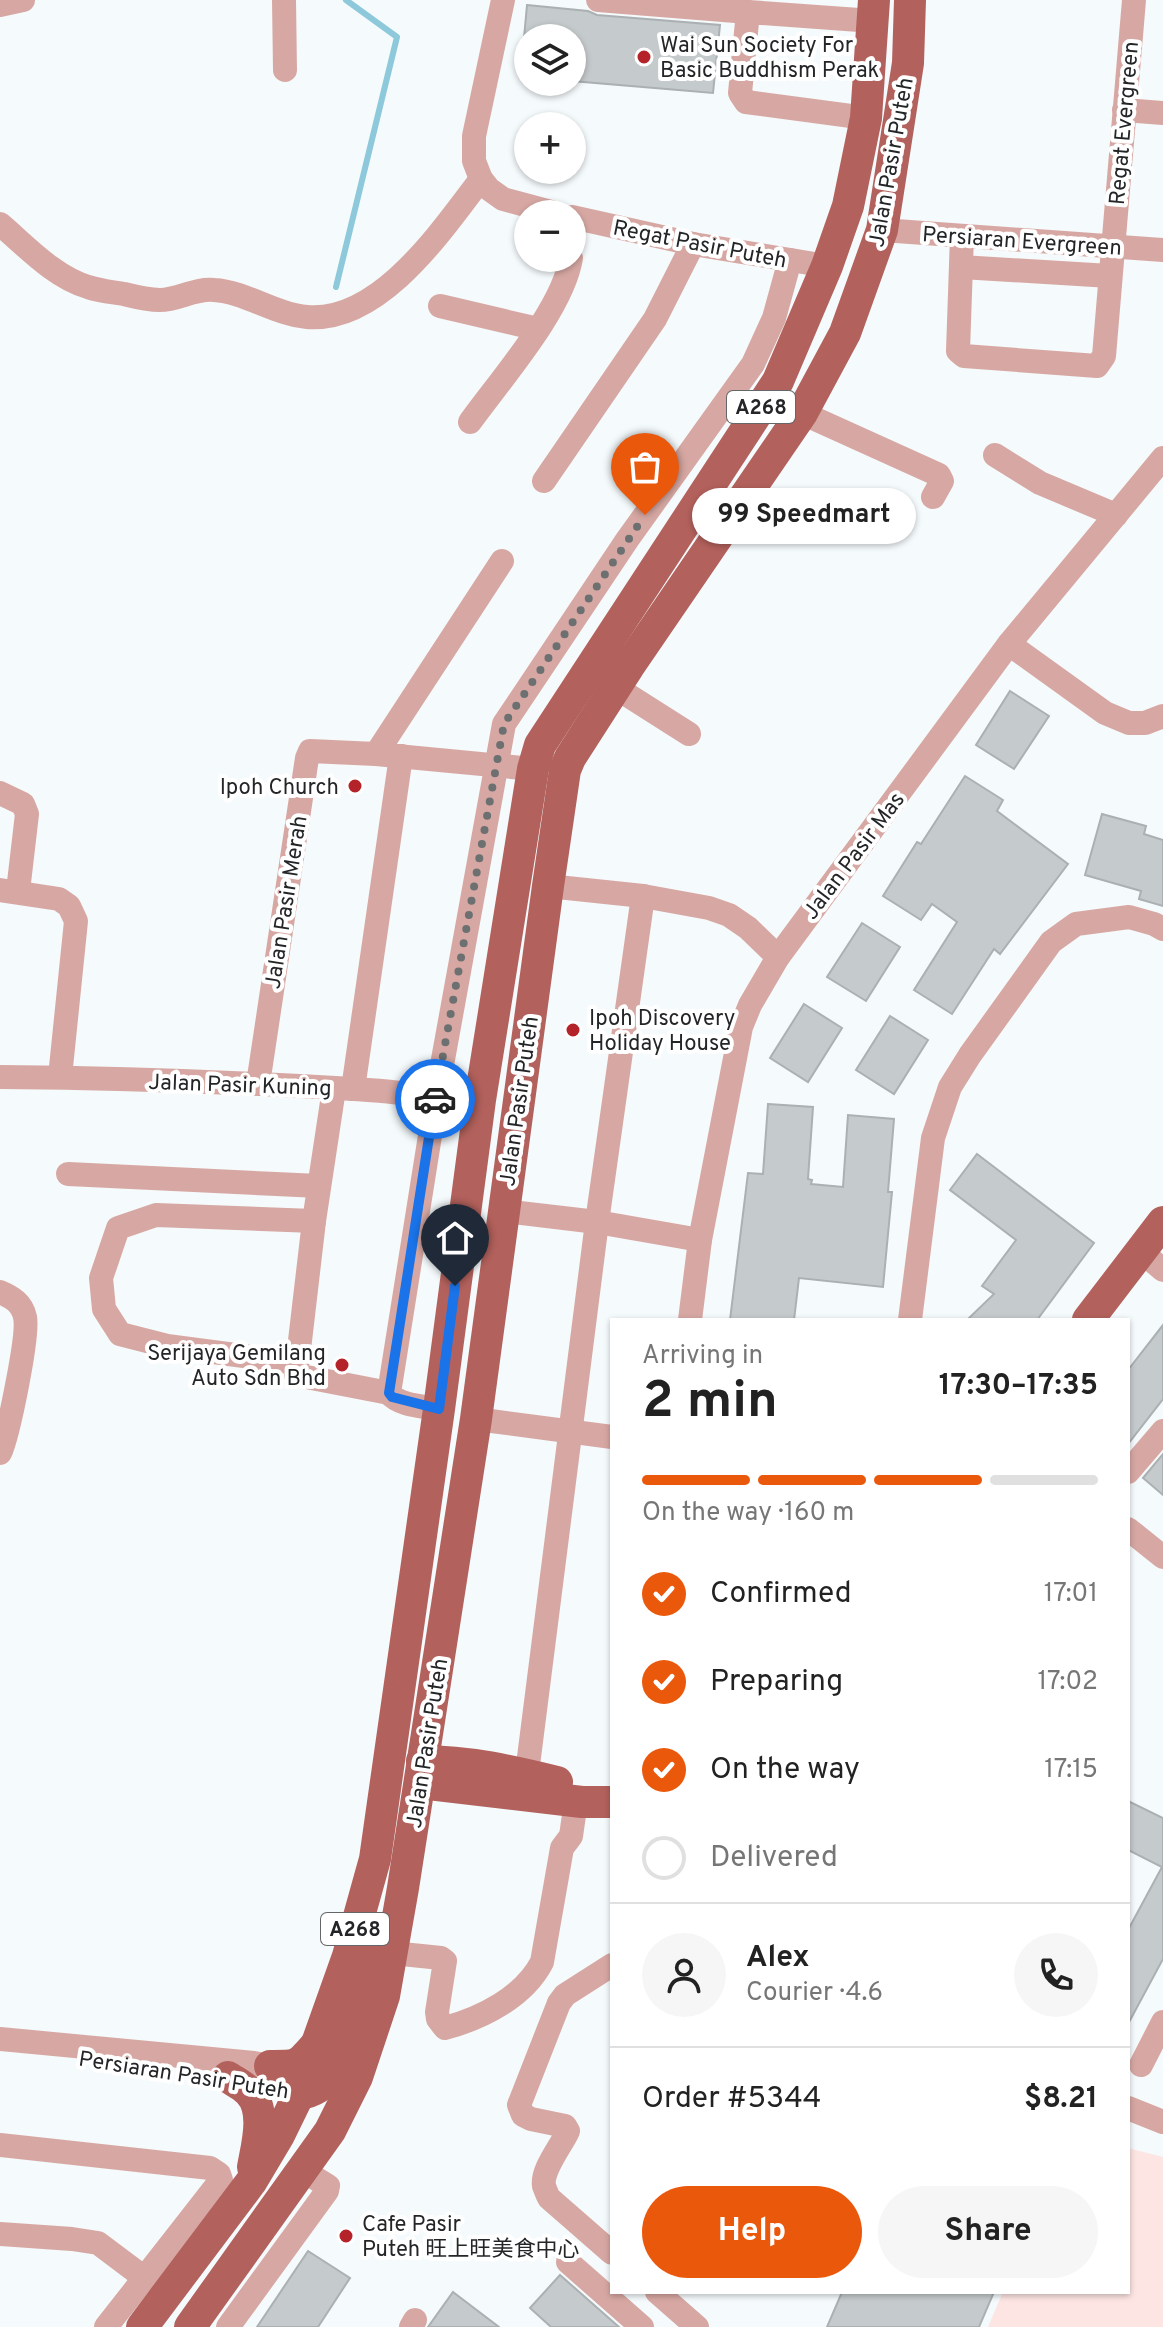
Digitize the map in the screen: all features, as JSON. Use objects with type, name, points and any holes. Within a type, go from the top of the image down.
[{"type":"main road","name":"Jalan Pasir Puteh","points":[[142,2327],[251,2182],[299,2094],[348,1956],[375,1859],[410,1769],[476,1419],[565,770],[622,676],[802,413],[845,333],[882,230],[908,63],[910,0]]},
{"type":"main road","name":"Jalan Pasir Puteh","points":[[190,2327],[330,2131],[357,2077],[384,1996],[403,1888],[439,1409],[480,1100],[533,769],[540,745],[778,381],[827,266],[848,206],[866,118],[873,11]]},
{"type":"main road","points":[[533,769],[552,762],[606,676],[616,669],[622,676]]},
{"type":"main road","points":[[1090,1318],[1152,1261],[1163,1222]]},
{"type":"main road","points":[[410,1769],[460,1763],[610,1790]]},
{"type":"main road","points":[[410,1769],[576,1801],[610,1802]]},
{"type":"main road","points":[[266,2220],[308,2124],[311,2111],[299,2094],[318,2087],[329,2075],[373,1951],[393,1901],[403,1888]]},
{"type":"main road","points":[[270,2066],[300,2064],[316,2045]]},
{"type":"main road","points":[[228,2077],[249,2091],[257,2103],[258,2139],[251,2182]]},
{"type":"street","points":[[0,5],[23,0]]},
{"type":"street","points":[[284,0],[285,70]]},
{"type":"street","points":[[0,224],[51,267],[88,287],[156,300],[213,290],[309,318],[351,310],[391,284],[425,251],[481,179],[474,161],[474,136],[503,0]]},
{"type":"street","points":[[598,0],[748,12],[873,11]]},
{"type":"street","name":"Regat Evergreen","points":[[961,267],[958,351],[964,356],[1097,366],[1104,356],[1134,0]]},
{"type":"street","points":[[748,12],[740,93],[742,99],[866,118]]},
{"type":"street","points":[[1124,110],[1163,113]]},
{"type":"street","name":"Regat Pasir Puteh","points":[[481,179],[503,199],[514,202]]},
{"type":"street","name":"Regat Pasir Puteh","points":[[586,221],[693,244],[827,266]]},
{"type":"street","name":"Persiaran Evergreen","points":[[882,230],[1163,250]]},
{"type":"street","points":[[962,236],[961,267],[1110,276]]},
{"type":"street","points":[[544,481],[655,319],[693,244]]},
{"type":"street","points":[[389,1393],[436,1098],[504,724],[627,540],[753,364],[774,318],[790,260]]},
{"type":"street","points":[[470,422],[538,329],[568,272]]},
{"type":"street","points":[[440,306],[538,329]]},
{"type":"street","points":[[802,413],[939,475],[942,481],[933,497]]},
{"type":"street","points":[[995,455],[1040,483],[1116,515]]},
{"type":"street","name":"Jalan Pasir Mas","points":[[690,1318],[700,1240],[741,1027],[750,1005],[778,957],[1009,644],[1163,458]]},
{"type":"street","points":[[627,540],[659,561]]},
{"type":"street","points":[[376,754],[502,561]]},
{"type":"street","points":[[1009,644],[1105,713],[1129,723],[1145,723],[1163,716]]},
{"type":"street","points":[[622,676],[689,734]]},
{"type":"street","name":"Jalan Pasir Merah","points":[[258,1084],[310,751],[533,769]]},
{"type":"street","points":[[401,756],[343,1089],[319,1186],[296,1375],[389,1393],[398,1401],[439,1409]]},
{"type":"street","points":[[0,793],[23,804],[27,814],[9,891],[59,899],[69,906],[76,921],[60,1077]]},
{"type":"street","points":[[548,886],[643,896],[709,908],[729,915],[748,928],[778,957]]},
{"type":"street","points":[[527,1773],[597,1222],[643,896]]},
{"type":"street","points":[[910,1318],[933,1138],[950,1087],[970,1055],[1051,942],[1076,924],[1129,917],[1163,929]]},
{"type":"street","name":"Jalan Pasir Kuning","points":[[0,1077],[258,1084],[480,1100]]},
{"type":"street","points":[[68,1174],[319,1186]]},
{"type":"street","points":[[504,1211],[597,1222],[700,1240]]},
{"type":"street","points":[[296,1363],[167,1346],[120,1334],[104,1309],[101,1278],[118,1228],[156,1215],[314,1221]]},
{"type":"street","points":[[0,1292],[19,1302],[25,1317],[24,1342],[0,1453]]},
{"type":"street","points":[[476,1419],[610,1437]]},
{"type":"street","points":[[1130,1470],[1163,1431]]},
{"type":"street","points":[[1130,1531],[1163,1557]]},
{"type":"street","points":[[392,1953],[445,1961],[437,2012],[445,2028],[495,2008],[534,1978],[542,1962],[562,1848],[571,1836],[576,1801]]},
{"type":"street","points":[[610,1966],[565,1995],[559,2003],[519,2105],[523,2115],[531,2119],[565,2126],[568,2131],[544,2178],[544,2186],[549,2198],[610,2251]]},
{"type":"street","points":[[1141,2065],[1163,2022]]},
{"type":"street","name":"Persiaran Pasir Puteh","points":[[0,2039],[270,2066],[282,2070],[293,2081],[299,2094]]},
{"type":"street","name":"Persiaran Pasir Puteh","points":[[0,2048],[269,2083],[299,2094]]},
{"type":"street","points":[[1130,2109],[1163,2122]]},
{"type":"street","points":[[0,2145],[210,2168],[219,2174],[221,2180],[106,2327]]},
{"type":"street","points":[[228,2327],[327,2191],[328,2186],[324,2182],[302,2170]]},
{"type":"street","points":[[0,2234],[98,2243],[146,2279]]},
{"type":"street","points":[[568,2262],[642,2327]]},
{"type":"street","points":[[659,2294],[697,2327]]},
{"type":"shaded area","points":[[1130,2149],[1163,2157],[1163,2327],[988,2327],[1002,2294],[1130,2294]]},
{"type":"building","name":"Wai Sun Society For Basic Buddhism Perak","points":[[527,5],[588,11],[597,15],[720,25],[713,93],[586,82],[586,24],[525,24]]},
{"type":"building","points":[[1010,691],[1049,716],[1014,769],[976,745]]},
{"type":"building","points":[[965,776],[1003,800],[997,811],[1068,864],[1000,954],[994,949],[952,1014],[914,990],[957,922],[932,904],[921,920],[883,896]]},
{"type":"building","points":[[1102,814],[1146,826],[1144,834],[1163,840],[1163,906],[1139,899],[1141,891],[1085,875]]},
{"type":"building","points":[[862,923],[900,947],[866,1001],[827,977]]},
{"type":"building","points":[[804,1004],[842,1028],[808,1082],[770,1058]]},
{"type":"building","points":[[890,1016],[928,1040],[894,1094],[856,1070]]},
{"type":"building","points":[[768,1104],[813,1107],[808,1179],[812,1180],[811,1184],[843,1187],[848,1115],[894,1119],[888,1192],[892,1192],[883,1287],[799,1278],[794,1318],[730,1318],[748,1173],[763,1174]]},
{"type":"building","points":[[977,1154],[1094,1243],[1038,1318],[969,1318],[994,1294],[982,1286],[1016,1240],[950,1190]]},
{"type":"building","points":[[1163,1325],[1163,1399],[1130,1441],[1130,1367]]},
{"type":"building","points":[[1163,1454],[1163,1495],[1143,1478]]},
{"type":"building","points":[[1130,1802],[1163,1818],[1163,1959],[1130,2020],[1130,1926],[1162,1867],[1130,1851]]},
{"type":"building","points":[[308,2251],[350,2278],[318,2327],[257,2327]]},
{"type":"building","points":[[560,2275],[619,2327],[551,2327],[530,2308]]},
{"type":"building","points":[[453,2292],[499,2327],[428,2327]]},
{"type":"building","points":[[841,2294],[993,2294],[979,2327],[827,2327]]},
{"type":"waterway","points":[[336,287],[397,37],[346,0]]},
{"type":"way so far","points":[[435,1099],[504,724],[645,515]]},
{"type":"place","name":"Wai Sun Society For Basic Buddhism Perak","points":[[644,57]]},
{"type":"place","name":"99 Speedmart","points":[[645,515]]},
{"type":"place","name":"Ipoh Church","points":[[355,786]]},
{"type":"place","name":"Ipoh Discovery Holiday House","points":[[573,1030]]},
{"type":"place","name":"Serijaya Gemilang Auto Sdn Bhd","points":[[342,1365]]},
{"type":"place","name":"Cafe Pasir Puteh 旺上旺美食中心","points":[[346,2236]]},
{"type":"route","points":[[435,1099],[389,1393],[398,1401],[439,1409],[455,1286]]}]
